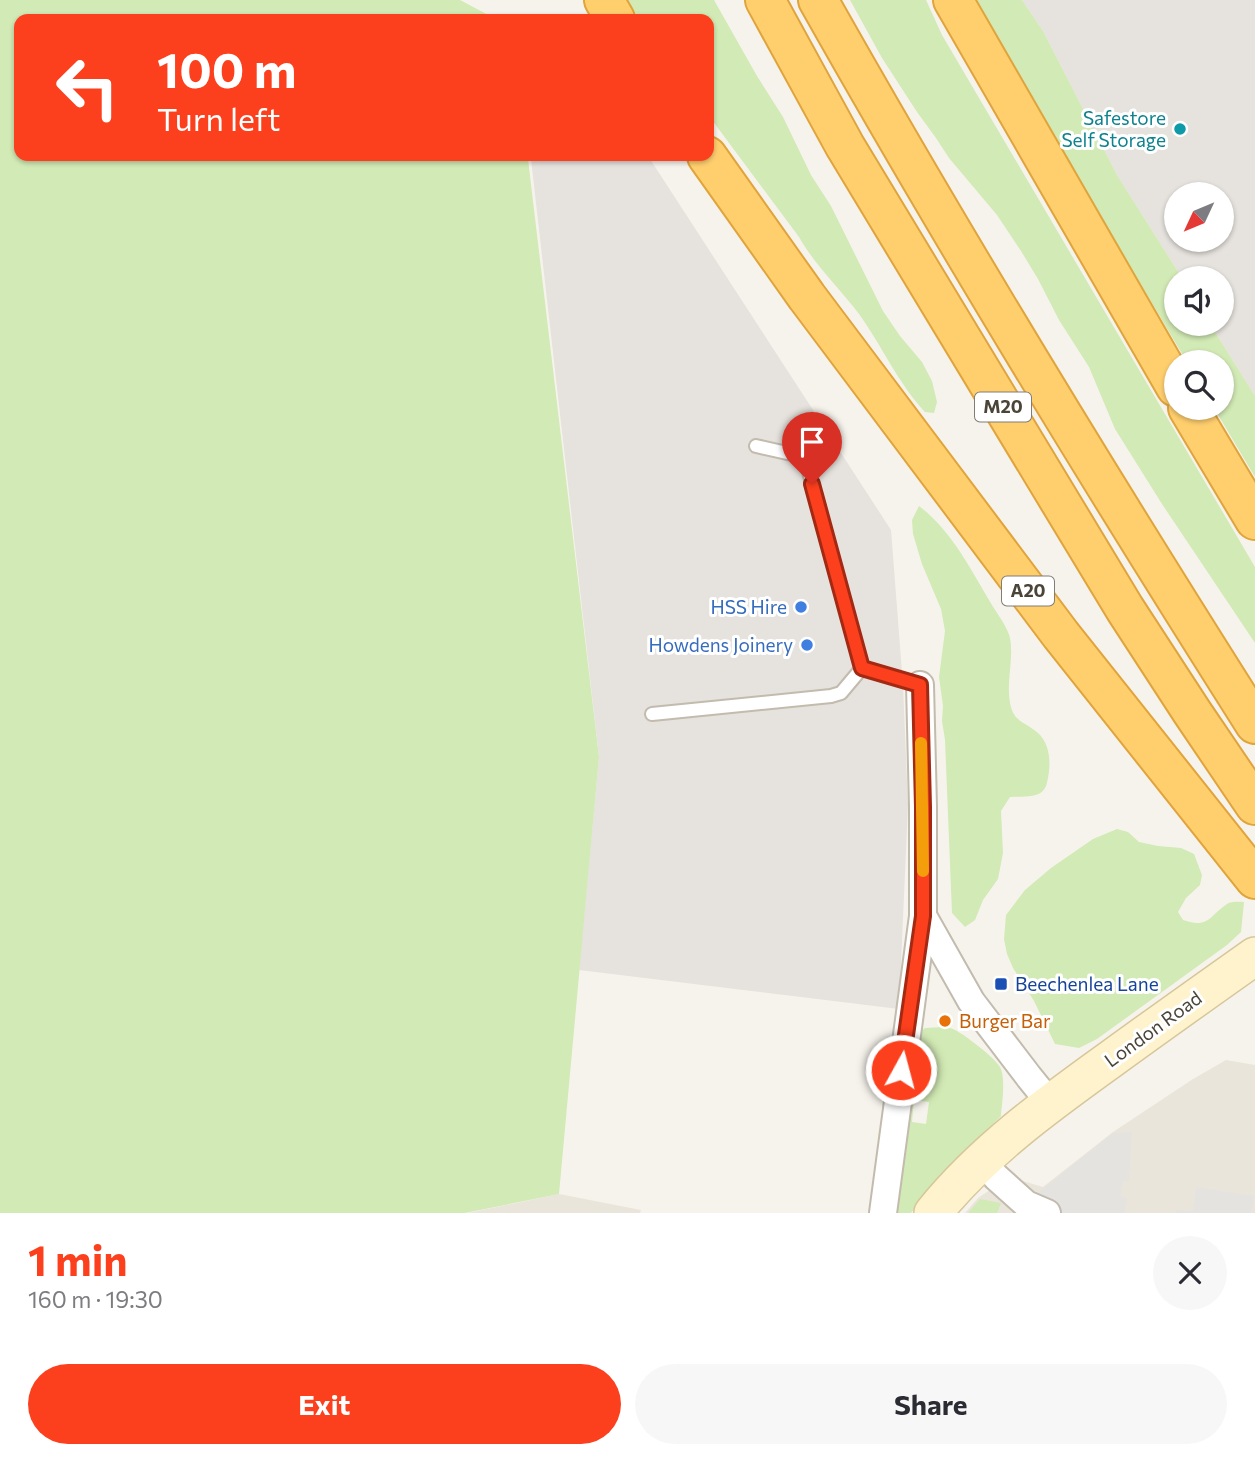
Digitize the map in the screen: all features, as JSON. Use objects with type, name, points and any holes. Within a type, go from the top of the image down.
[{"type":"highway","name":"M20","points":[[765,0],[845,146],[1125,609],[1255,805]]},
{"type":"highway","name":"M20","points":[[818,0],[891,129],[1154,565],[1255,724]]},
{"type":"highway","points":[[953,0],[1164,366]]},
{"type":"highway","name":"A20","points":[[712,161],[807,297],[1045,613],[1255,879]]},
{"type":"highway","points":[[1195,420],[1255,520]]},
{"type":"main road","name":"London Road","points":[[933,1213],[981,1160],[1050,1103],[1246,962]]},
{"type":"street","points":[[883,1213],[923,916],[920,685]]},
{"type":"street","points":[[923,916],[971,1001],[1050,1103]]},
{"type":"street","points":[[981,1160],[1026,1204],[1046,1213]]},
{"type":"lane","points":[[756,446],[805,457],[862,668]]},
{"type":"lane","points":[[862,668],[920,685]]},
{"type":"lane","points":[[652,714],[831,696],[841,693],[862,668]]},
{"type":"shaded area","name":"Safestore Self Storage","points":[[1022,0],[1255,0],[1255,396],[1234,362],[1234,350],[1226,350],[1218,336],[1234,336],[1234,266],[1174,266],[1166,252],[1234,252],[1234,182],[1164,182],[1164,249],[1117,175],[1043,31]]},
{"type":"shaded area","points":[[531,161],[651,161],[891,530],[903,685],[908,805],[899,1009],[579,970],[599,757]]},
{"type":"shaded area","points":[[1226,1060],[1255,1065],[1255,1213],[965,1213],[978,1198],[1009,1177],[1043,1187],[1113,1132]]},
{"type":"shaded area","points":[[1132,1132],[1129,1181],[1123,1181],[1121,1196],[1127,1198],[1125,1213],[1022,1213],[1039,1192],[1113,1133]]},
{"type":"shaded area","points":[[1196,1187],[1254,1196],[1251,1213],[1176,1213],[1176,1210],[1193,1211]]},
{"type":"shaded area","points":[[559,1194],[641,1210],[640,1213],[468,1213]]},
{"type":"green space","points":[[0,0],[460,0],[487,14],[14,14],[14,161],[528,161],[599,757],[559,1194],[465,1213],[0,1213]]},
{"type":"green space","points":[[623,0],[714,0],[783,117],[883,311],[922,362],[932,381],[937,402],[934,413],[925,412],[915,401],[859,314],[812,257],[714,123],[714,14],[633,14]]},
{"type":"green space","points":[[850,0],[926,0],[942,35],[1164,412],[1164,420],[1169,420],[1255,567],[1255,643],[1115,429],[1089,367],[1059,320],[1021,251],[997,215],[949,158],[882,58]]},
{"type":"green space","points":[[977,0],[1022,0],[1043,31],[1117,175],[1174,266],[1164,266],[1164,323],[1073,171]]},
{"type":"green space","points":[[1171,336],[1218,336],[1226,350],[1180,350]]},
{"type":"green space","points":[[1234,362],[1255,396],[1255,477],[1221,420],[1234,420]]},
{"type":"green space","points":[[919,506],[951,539],[1007,629],[1011,646],[1009,687],[1012,710],[1017,718],[1042,737],[1049,760],[1048,778],[1042,792],[1010,797],[1001,811],[1003,853],[998,879],[983,900],[975,920],[965,927],[952,913],[945,740],[939,677],[945,631],[941,609],[913,534],[912,520]]},
{"type":"green space","points":[[1117,829],[1128,832],[1139,842],[1181,848],[1194,854],[1202,875],[1200,885],[1186,898],[1178,912],[1183,920],[1198,923],[1208,920],[1229,903],[1244,902],[1241,932],[1097,1039],[1079,1048],[1055,1044],[1007,954],[1004,939],[1006,915],[1025,890],[1051,868],[1093,839]]},
{"type":"green space","points":[[925,1028],[953,1029],[997,1063],[1003,1078],[1001,1116],[952,1164],[911,1213],[894,1213],[920,1032]],"holes":[[[914,1100],[929,1102],[926,1124],[912,1122]]]},
{"type":"green space","points":[[980,1199],[1001,1203],[997,1213],[968,1213]]},
{"type":"slow traffic","points":[[921,743],[923,871]]},
{"type":"place","name":"Safestore Self Storage","points":[[1180,129]]},
{"type":"place","name":"HSS Hire","points":[[801,607]]},
{"type":"place","name":"Howdens Joinery","points":[[807,645]]},
{"type":"place","name":"Beechenlea Lane","points":[[1001,984]]},
{"type":"place","name":"Burger Bar","points":[[945,1021]]},
{"type":"route","points":[[812,484],[862,668],[920,685],[923,916],[901,1070]]}]
